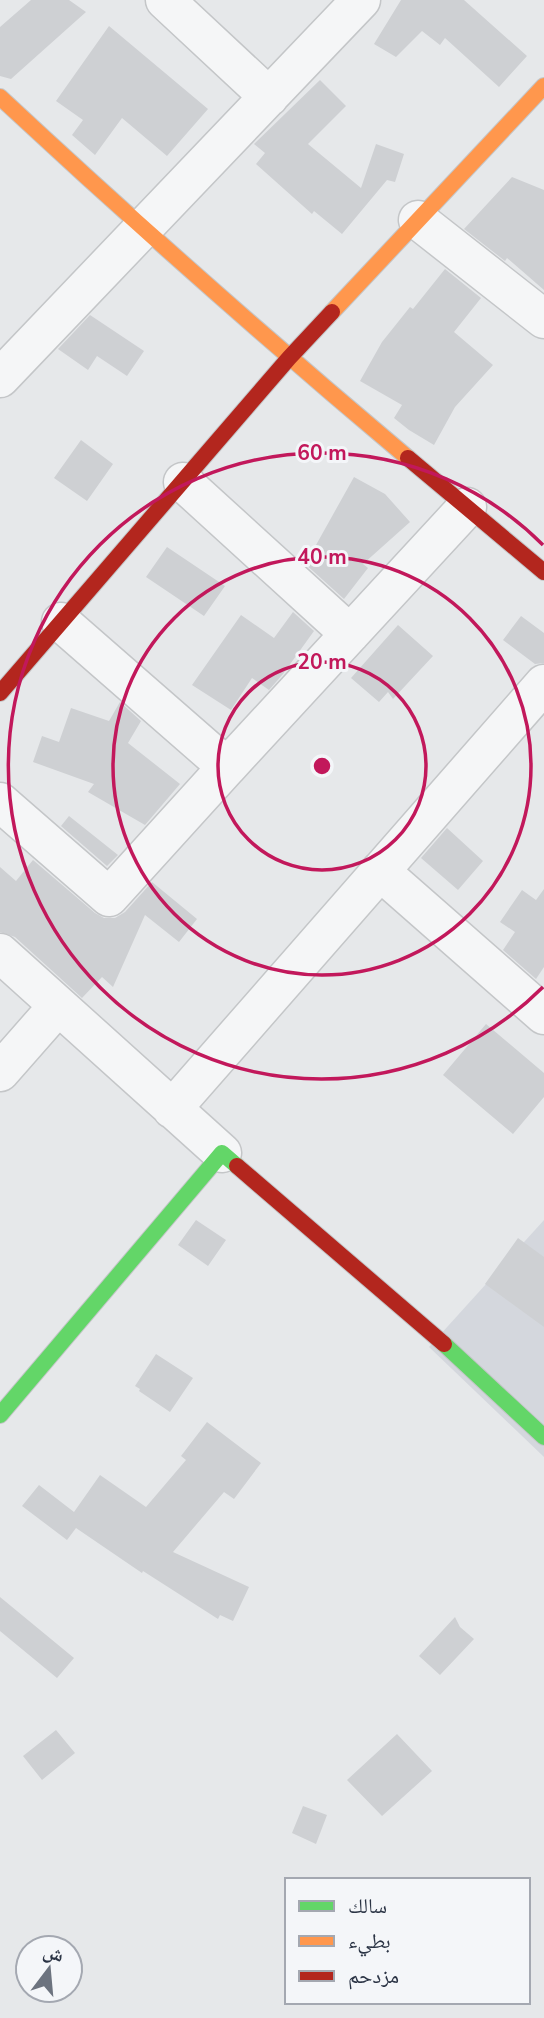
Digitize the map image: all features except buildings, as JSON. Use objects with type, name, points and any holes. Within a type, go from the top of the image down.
[{"type":"street","points":[[165,0],[269,97]]},
{"type":"street","points":[[8,354],[143,230],[361,0]]},
{"type":"street","points":[[0,693],[289,358],[544,86]]},
{"type":"street","points":[[0,97],[143,230],[289,358],[544,572]]},
{"type":"street","points":[[418,220],[544,319]]},
{"type":"street","points":[[183,482],[350,634]]},
{"type":"street","points":[[0,802],[109,897],[467,507]]},
{"type":"street","points":[[61,622],[227,767]]},
{"type":"street","points":[[172,1109],[544,684]]},
{"type":"street","points":[[380,871],[544,1015]]},
{"type":"street","points":[[0,953],[172,1109],[446,1346],[544,1437]]},
{"type":"street","points":[[0,1072],[58,1006]]},
{"type":"street","points":[[0,1415],[222,1153]]},
{"type":"shaded area","points":[[544,1220],[544,1457],[429,1347]]},
{"type":"traffic: fast","points":[[0,1415],[222,1153],[237,1166]]},
{"type":"traffic: fast","points":[[444,1344],[544,1437]]},
{"type":"traffic: slow","points":[[332,312],[544,86]]},
{"type":"traffic: slow","points":[[0,97],[202,280],[408,458]]},
{"type":"traffic: jam","points":[[0,693],[289,358],[332,312]]},
{"type":"traffic: jam","points":[[408,458],[544,572]]},
{"type":"traffic: jam","points":[[237,1166],[444,1344]]}]
